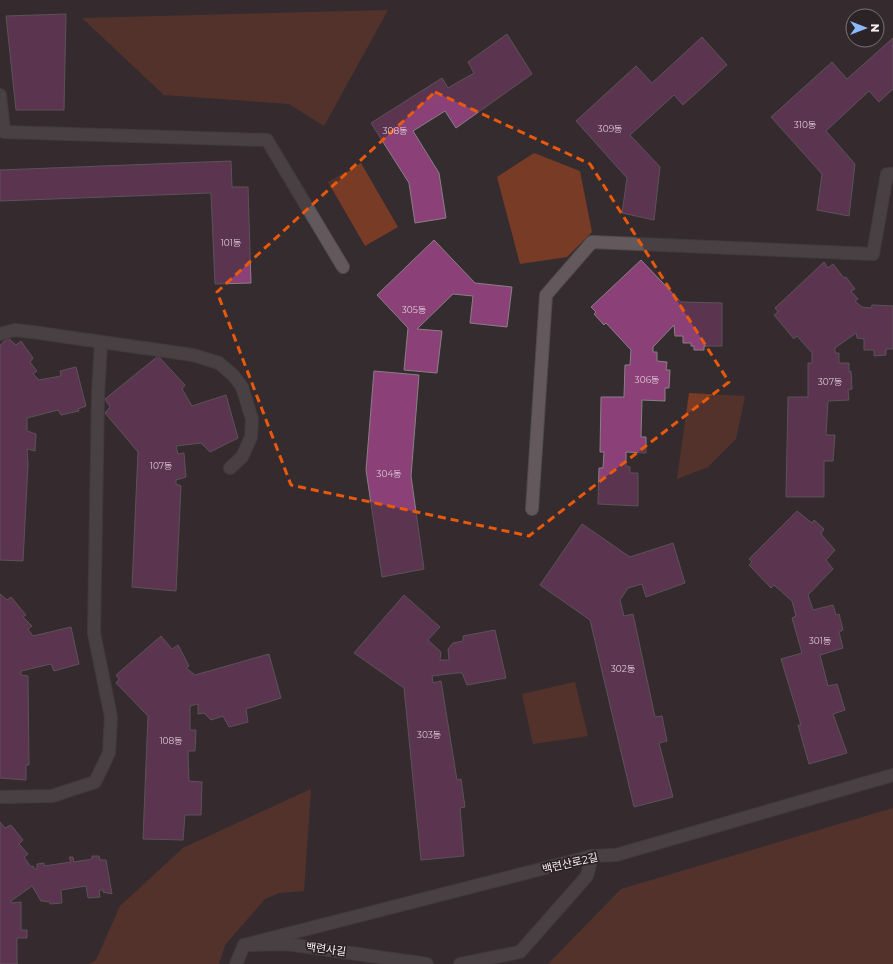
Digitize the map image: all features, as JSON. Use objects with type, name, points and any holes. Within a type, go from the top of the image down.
[{"type":"street","points":[[0,95],[4,132],[267,140],[343,267]]},
{"type":"street","points":[[532,509],[546,295],[592,242],[873,254],[887,174],[893,174]]},
{"type":"street","points":[[0,334],[15,330],[26,331],[193,355],[219,363],[234,376],[242,387],[252,419],[251,437],[245,451],[242,457],[230,468]]},
{"type":"street","points":[[0,797],[52,796],[95,782],[108,753],[111,717],[94,633],[98,395],[101,342]]},
{"type":"street","name":"백련산로2길","points":[[244,945],[592,856],[616,855],[893,775]]},
{"type":"street","points":[[460,964],[520,952],[587,876],[592,856]]},
{"type":"street","name":"백련사길","points":[[244,945],[286,944],[427,964]]},
{"type":"street","points":[[236,964],[244,945]]},
{"type":"highlighted area","points":[[435,92],[590,164],[729,382],[529,536],[291,485],[217,292]]},
{"type":"shaded area","points":[[388,10],[324,126],[289,104],[164,95],[82,18]]},
{"type":"shaded area","points":[[534,153],[580,171],[592,232],[567,257],[520,264],[497,177]]},
{"type":"shaded area","points":[[361,163],[398,227],[365,246],[328,182]]},
{"type":"shaded area","points":[[689,393],[745,396],[736,439],[708,467],[677,479]]},
{"type":"shaded area","points":[[575,682],[588,736],[533,744],[522,694]]},
{"type":"shaded area","points":[[311,789],[304,891],[279,893],[265,899],[225,945],[219,964],[89,964],[96,960],[120,906],[183,848]]},
{"type":"shaded area","points":[[893,808],[893,964],[548,964],[621,889]]},
{"type":"building","points":[[66,14],[64,110],[16,110],[6,16]]},
{"type":"building","points":[[507,34],[532,74],[456,128],[445,111],[413,131],[439,173],[446,218],[415,223],[409,183],[371,123],[442,78],[448,88],[474,73],[468,62]]},
{"type":"building","points":[[702,37],[727,65],[683,105],[674,95],[630,135],[660,167],[654,220],[622,213],[627,178],[576,121],[636,66],[652,83]]},
{"type":"building","points":[[893,38],[893,89],[879,102],[869,91],[826,131],[855,164],[849,216],[817,210],[822,174],[771,117],[832,62],[847,79],[882,48],[885,48],[885,45]]},
{"type":"building","points":[[231,161],[232,187],[248,187],[251,283],[215,284],[211,193],[0,201],[0,170]]},
{"type":"building","points":[[434,240],[475,283],[512,287],[507,327],[470,323],[473,296],[453,294],[417,329],[442,331],[437,373],[404,370],[408,328],[377,295]]},
{"type":"building","points":[[641,260],[681,302],[722,303],[722,346],[704,346],[704,350],[694,350],[694,346],[691,346],[691,343],[683,343],[683,336],[675,336],[674,325],[653,347],[653,352],[657,352],[657,361],[667,362],[666,370],[670,370],[669,388],[665,388],[665,401],[642,400],[641,437],[646,437],[646,453],[626,452],[626,466],[630,467],[630,473],[638,473],[638,506],[598,504],[599,468],[603,468],[604,452],[600,452],[601,397],[624,397],[625,365],[630,365],[631,350],[606,323],[604,325],[594,314],[596,312],[591,307]]},
{"type":"building","points":[[824,262],[828,268],[833,264],[844,278],[846,277],[855,289],[851,291],[858,299],[855,301],[862,307],[871,308],[872,305],[893,306],[893,349],[886,349],[886,355],[874,356],[874,350],[864,350],[864,339],[857,338],[856,333],[835,348],[835,353],[839,353],[839,363],[849,363],[852,389],[848,390],[849,400],[828,401],[826,435],[835,435],[833,461],[824,461],[824,497],[786,497],[788,397],[808,397],[808,363],[812,363],[812,353],[797,336],[794,339],[774,315],[778,312],[775,308]]},
{"type":"building","points":[[8,338],[16,345],[21,341],[33,358],[30,362],[37,371],[33,374],[39,380],[61,376],[60,371],[76,367],[86,406],[78,409],[79,411],[61,415],[58,410],[27,418],[27,431],[36,434],[35,451],[27,449],[28,464],[23,561],[0,560],[0,345]]},
{"type":"building","points":[[158,356],[185,385],[182,389],[192,406],[226,395],[238,438],[210,452],[201,443],[176,446],[178,454],[184,453],[186,477],[176,480],[176,484],[181,486],[176,591],[132,587],[138,452],[105,413],[110,407],[105,399]]},
{"type":"building","points":[[374,371],[419,375],[411,476],[424,569],[382,577],[366,470]]},
{"type":"building","points":[[797,511],[812,523],[814,520],[824,529],[821,534],[835,550],[826,560],[833,569],[808,595],[813,610],[833,605],[836,615],[839,614],[843,630],[839,632],[843,648],[820,655],[828,686],[837,684],[845,710],[833,714],[847,753],[809,764],[798,725],[801,725],[781,659],[802,653],[792,618],[796,616],[792,601],[774,585],[771,588],[749,565],[752,562],[749,559]]},
{"type":"building","points":[[582,524],[630,557],[673,543],[685,583],[646,597],[642,584],[628,588],[620,600],[624,616],[633,614],[655,717],[662,716],[667,741],[659,743],[673,797],[634,807],[590,620],[540,585]]},
{"type":"building","points":[[0,594],[7,600],[11,597],[26,615],[23,617],[32,626],[28,629],[33,636],[71,627],[79,664],[54,671],[51,664],[21,671],[21,675],[28,676],[29,765],[26,765],[26,780],[0,778]]},
{"type":"building","points":[[404,595],[440,627],[428,640],[441,652],[440,660],[449,660],[448,649],[453,643],[463,641],[463,636],[495,630],[506,678],[467,685],[462,673],[432,676],[433,683],[441,681],[457,780],[461,779],[465,807],[460,808],[464,856],[421,860],[404,688],[354,653]]},
{"type":"building","points":[[161,636],[172,649],[178,645],[189,666],[186,668],[195,675],[269,654],[281,698],[246,709],[248,722],[229,727],[223,716],[211,720],[204,713],[198,714],[198,704],[190,706],[190,730],[196,730],[195,751],[188,751],[189,781],[202,782],[201,815],[185,815],[183,840],[143,839],[148,716],[116,683],[119,679],[116,675]]},
{"type":"building","points":[[0,822],[5,828],[11,825],[23,840],[19,844],[28,854],[24,857],[31,867],[33,866],[36,870],[37,864],[44,863],[44,866],[71,862],[69,857],[73,857],[74,862],[92,859],[92,856],[99,856],[100,860],[106,860],[112,894],[103,892],[103,889],[99,891],[100,897],[88,898],[86,886],[61,890],[62,903],[50,904],[50,902],[41,901],[32,886],[11,901],[11,903],[21,902],[21,930],[27,930],[27,938],[17,938],[17,964],[0,964]]}]
